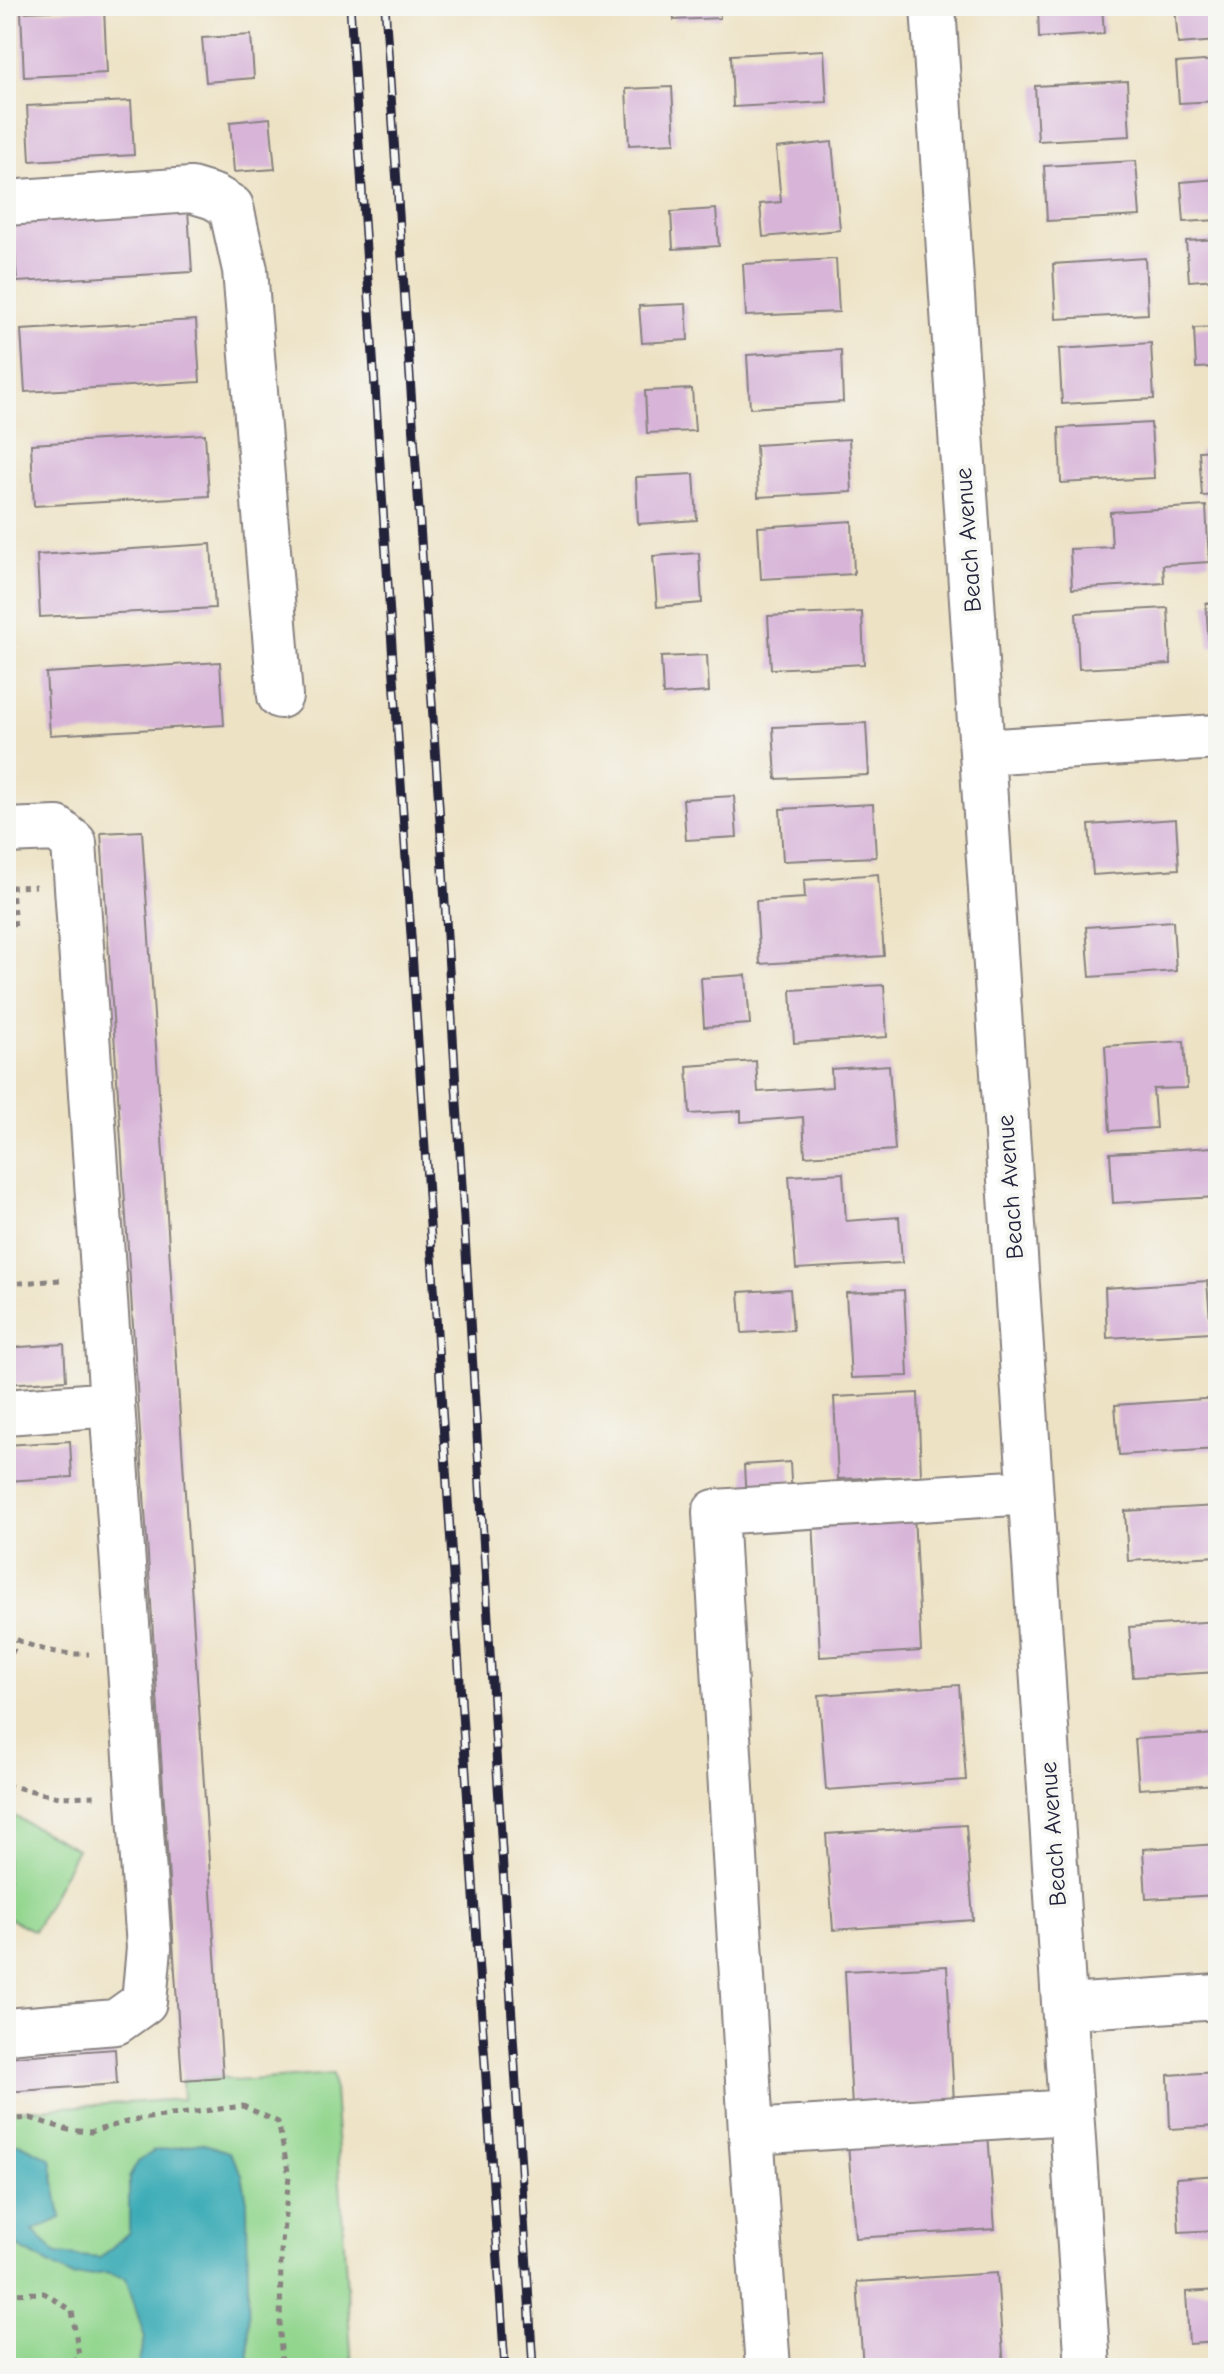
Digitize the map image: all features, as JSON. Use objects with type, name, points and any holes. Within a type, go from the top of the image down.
[{"type":"street","name":"Beach Avenue","points":[[933,6],[1088,2368]]},
{"type":"street","points":[[6,203],[191,190],[214,197],[231,207],[245,270],[280,696]]},
{"type":"street","points":[[982,752],[1218,737]]},
{"type":"street","points":[[6,831],[57,829],[74,843],[149,1948],[144,2002],[116,2022],[6,2031]]},
{"type":"street","points":[[6,1412],[112,1404]]},
{"type":"street","points":[[768,2368],[715,1512],[1029,1492]]},
{"type":"street","points":[[1066,2007],[1218,1997]]},
{"type":"street","points":[[751,2132],[1071,2112]]},
{"type":"path","points":[[6,930],[15,929],[10,908],[12,887],[77,883]]},
{"type":"path","points":[[6,1284],[104,1278]]},
{"type":"path","points":[[6,1634],[18,1641],[65,1655],[129,1653]]},
{"type":"path","points":[[6,1664],[18,1641]]},
{"type":"path","points":[[6,1785],[59,1797],[139,1795]]},
{"type":"path","points":[[6,2120],[30,2118],[69,2130],[91,2132],[133,2120],[243,2106],[278,2122],[289,2176],[281,2252],[282,2368]]},
{"type":"path","points":[[6,2294],[44,2293],[72,2311],[79,2356],[65,2368]]},
{"type":"green space","points":[[10,1814],[77,1849],[34,1931],[6,1917],[6,1823]]},
{"type":"green space","points":[[333,2074],[352,2368],[6,2368],[6,2111],[183,2099],[182,2080],[223,2077],[236,2081]]},
{"type":"water","points":[[19,2143],[51,2159],[61,2218],[33,2231],[57,2254],[100,2258],[129,2232],[129,2178],[138,2162],[154,2151],[201,2143],[229,2152],[242,2174],[247,2201],[249,2368],[137,2368],[145,2338],[126,2278],[105,2273],[73,2277],[19,2248],[6,2232],[6,2149]]},
{"type":"building","points":[[673,6],[719,6],[720,18],[674,20]]},
{"type":"building","points":[[1038,6],[1102,6],[1104,34],[1039,38]]},
{"type":"building","points":[[1175,6],[1217,6],[1218,41],[1178,44]]},
{"type":"building","points":[[104,9],[107,73],[24,77],[21,12]]},
{"type":"building","points":[[251,35],[254,78],[206,82],[202,38]]},
{"type":"building","points":[[824,50],[827,102],[733,107],[731,55]]},
{"type":"building","points":[[1217,60],[1218,101],[1179,103],[1176,63]]},
{"type":"building","points":[[1127,81],[1130,136],[1038,141],[1035,86]]},
{"type":"building","points":[[672,87],[675,143],[629,145],[626,89]]},
{"type":"building","points":[[131,101],[134,155],[30,161],[27,106]]},
{"type":"building","points":[[270,118],[275,169],[234,172],[230,122]]},
{"type":"building","points":[[832,142],[840,230],[763,237],[760,204],[781,202],[776,148]]},
{"type":"building","points":[[1136,161],[1140,216],[1047,221],[1044,166]]},
{"type":"building","points":[[1218,179],[1218,220],[1184,222],[1181,182]]},
{"type":"building","points":[[716,209],[719,246],[673,249],[671,212]]},
{"type":"building","points":[[188,210],[192,272],[17,282],[13,220]]},
{"type":"building","points":[[1218,239],[1218,279],[1189,281],[1186,241]]},
{"type":"building","points":[[1145,258],[1148,314],[1056,319],[1053,264]]},
{"type":"building","points":[[836,259],[839,312],[746,316],[743,264]]},
{"type":"building","points":[[686,304],[688,340],[642,343],[639,306]]},
{"type":"building","points":[[196,320],[200,382],[25,392],[21,330]]},
{"type":"building","points":[[1218,327],[1218,367],[1196,368],[1194,328]]},
{"type":"building","points":[[1151,343],[1154,399],[1062,404],[1059,349]]},
{"type":"building","points":[[841,350],[843,402],[750,408],[747,355]]},
{"type":"building","points":[[692,389],[695,431],[647,433],[645,391]]},
{"type":"building","points":[[1151,423],[1154,478],[1061,483],[1059,428]]},
{"type":"building","points":[[205,434],[209,496],[34,506],[31,444]]},
{"type":"building","points":[[849,439],[852,492],[758,497],[756,445]]},
{"type":"building","points":[[1218,450],[1218,495],[1202,496],[1199,451]]},
{"type":"building","points":[[694,474],[697,520],[638,524],[636,477]]},
{"type":"building","points":[[1206,506],[1209,562],[1163,565],[1164,583],[1072,589],[1070,549],[1112,547],[1110,512]]},
{"type":"building","points":[[852,521],[854,574],[761,579],[758,527]]},
{"type":"building","points":[[211,544],[215,608],[40,617],[37,555]]},
{"type":"building","points":[[699,553],[702,603],[657,607],[653,556]]},
{"type":"building","points":[[1206,603],[1218,603],[1218,647],[1209,647]]},
{"type":"building","points":[[1168,608],[1171,664],[1079,669],[1076,613]]},
{"type":"building","points":[[862,612],[864,664],[771,669],[768,616]]},
{"type":"building","points":[[707,655],[709,692],[663,695],[661,657]]},
{"type":"building","points":[[220,662],[224,725],[50,735],[46,673]]},
{"type":"building","points":[[866,723],[869,775],[776,779],[773,727]]},
{"type":"building","points":[[734,796],[737,837],[686,840],[683,799]]},
{"type":"building","points":[[873,804],[876,857],[783,861],[780,809]]},
{"type":"building","points":[[1176,819],[1179,869],[1093,875],[1089,825]]},
{"type":"building","points":[[142,831],[223,2077],[182,2080],[101,833]]},
{"type":"building","points":[[878,874],[884,956],[760,964],[756,901],[805,898],[804,880]]},
{"type":"building","points":[[1173,921],[1176,971],[1090,977],[1086,927]]},
{"type":"building","points":[[746,975],[750,1024],[704,1027],[701,978]]},
{"type":"building","points":[[884,985],[887,1037],[794,1043],[791,990]]},
{"type":"building","points":[[1184,1041],[1187,1088],[1153,1089],[1156,1128],[1110,1131],[1105,1046]]},
{"type":"building","points":[[756,1061],[758,1092],[832,1087],[831,1069],[889,1065],[895,1150],[805,1156],[803,1117],[741,1122],[741,1111],[690,1114],[687,1066]]},
{"type":"building","points":[[1213,1147],[1216,1197],[1113,1203],[1110,1153]]},
{"type":"building","points":[[843,1173],[846,1221],[899,1217],[902,1263],[796,1269],[789,1176]]},
{"type":"building","points":[[1207,1281],[1211,1332],[1107,1338],[1105,1288]]},
{"type":"building","points":[[790,1289],[793,1330],[742,1333],[739,1292]]},
{"type":"building","points":[[904,1290],[908,1376],[851,1378],[846,1293]]},
{"type":"building","points":[[64,1344],[66,1380],[6,1384],[6,1348]]},
{"type":"building","points":[[918,1393],[921,1476],[838,1479],[834,1397]]},
{"type":"building","points":[[1218,1398],[1218,1449],[1119,1455],[1115,1405]]},
{"type":"building","points":[[70,1441],[72,1477],[6,1481],[6,1445]]},
{"type":"building","points":[[790,1462],[792,1499],[746,1502],[744,1465]]},
{"type":"building","points":[[1218,1506],[1218,1556],[1128,1561],[1125,1511]]},
{"type":"building","points":[[914,1514],[921,1651],[820,1657],[813,1519]]},
{"type":"building","points":[[1218,1621],[1218,1672],[1133,1677],[1129,1627]]},
{"type":"building","points":[[959,1685],[966,1780],[826,1790],[819,1695]]},
{"type":"building","points":[[1218,1734],[1218,1784],[1139,1789],[1135,1739]]},
{"type":"building","points":[[966,1825],[973,1920],[833,1930],[826,1834]]},
{"type":"building","points":[[1218,1844],[1218,1895],[1146,1899],[1143,1849]]},
{"type":"building","points":[[947,1966],[954,2103],[852,2108],[845,1971]]},
{"type":"building","points":[[115,2049],[117,2084],[6,2092],[6,2057]]},
{"type":"building","points":[[1218,2072],[1218,2126],[1170,2129],[1168,2075]]},
{"type":"building","points":[[988,2133],[995,2229],[855,2238],[848,2143]]},
{"type":"building","points":[[1218,2175],[1218,2230],[1179,2232],[1176,2178]]},
{"type":"building","points":[[997,2273],[1004,2368],[863,2368],[857,2282]]},
{"type":"building","points":[[1218,2290],[1218,2342],[1189,2344],[1186,2292]]},
{"type":"railway","points":[[350,6],[505,2368]]},
{"type":"railway","points":[[385,6],[441,836],[533,2368]]}]
